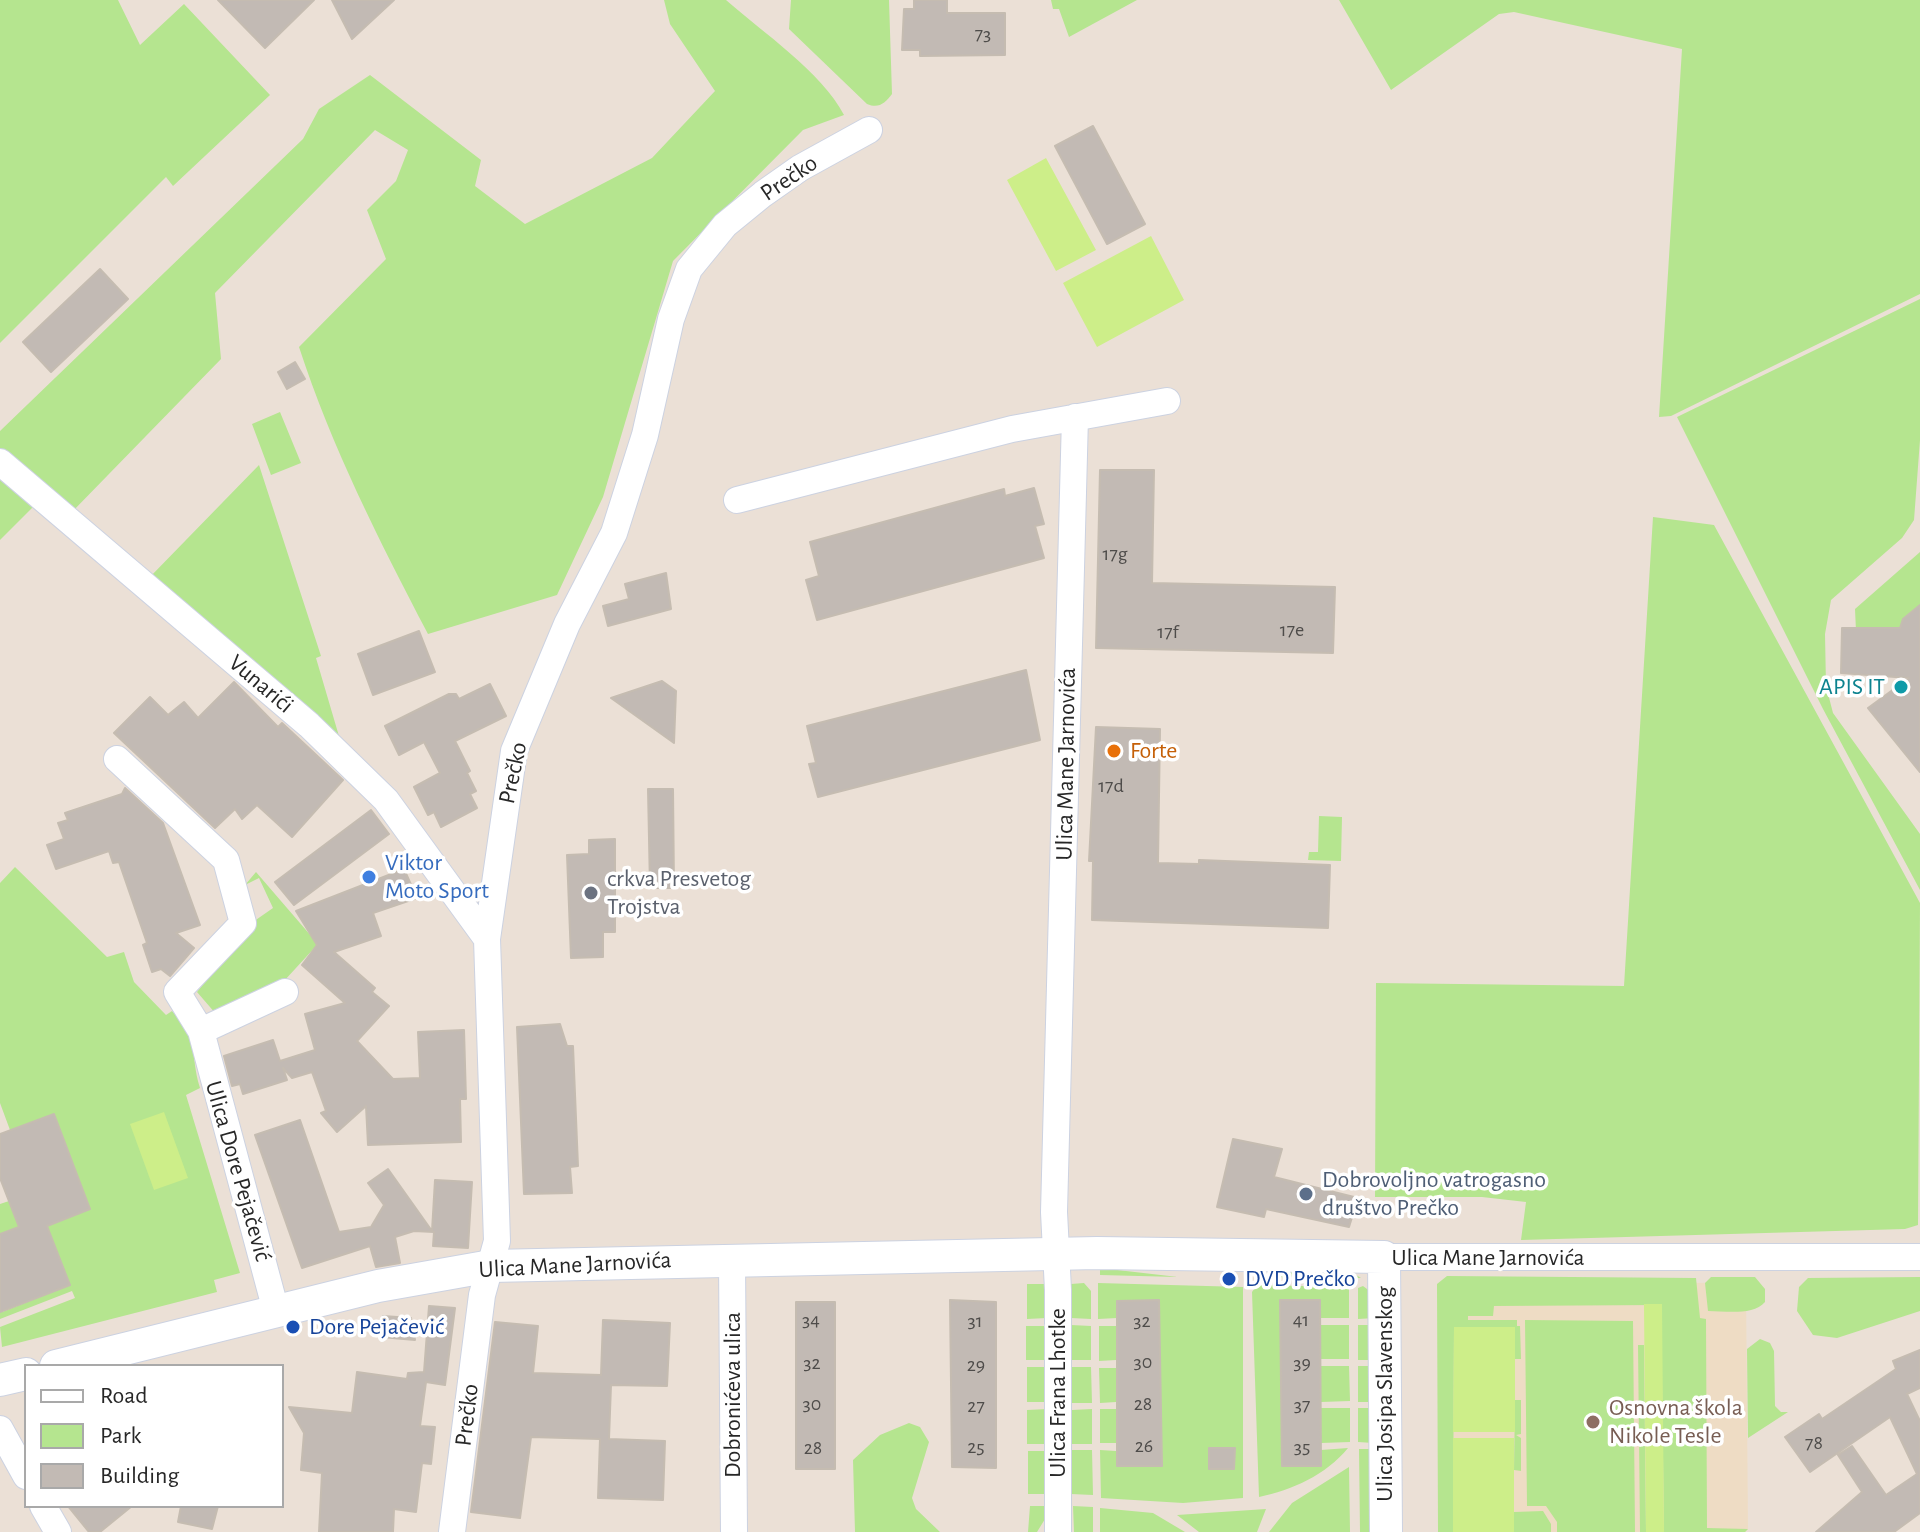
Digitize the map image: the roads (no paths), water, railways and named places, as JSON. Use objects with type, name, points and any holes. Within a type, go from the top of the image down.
[{"type":"street","name":"Prečko","points":[[452,1532],[482,1295],[497,1241],[487,939],[514,751],[567,624],[614,533],[645,435],[671,319],[689,269],[725,225],[763,194],[800,168],[869,130]]},
{"type":"street","points":[[737,500],[1012,429],[1167,401]]},
{"type":"street","name":"Ulica Mane Jarnovića","points":[[1056,1255],[1054,1212],[1075,417]]},
{"type":"street","name":"Vunarići","points":[[0,462],[309,725],[375,789],[487,939]]},
{"type":"street","name":"Ulica Dore Pejačević","points":[[117,759],[226,860],[243,923],[177,992],[201,1031],[276,1311]]},
{"type":"street","points":[[201,1031],[285,992]]},
{"type":"street","name":"Ulica Mane Jarnovića","points":[[64,1364],[378,1286],[491,1266],[732,1258],[1056,1255],[1920,1257]]},
{"type":"street","name":"Ulica Frana Lhotke","points":[[1056,1255],[1058,1532]]},
{"type":"street","name":"Ulica Josipa Slavenskog","points":[[1384,1257],[1386,1532]]},
{"type":"street","name":"Dobronićeva ulica","points":[[732,1258],[734,1532]]},
{"type":"street","points":[[0,1380],[24,1374]]},
{"type":"street","points":[[0,1429],[24,1472]]},
{"type":"street","points":[[44,1508],[58,1532]]},
{"type":"place","name":"APIS IT","points":[[1901,687]]},
{"type":"place","name":"Forte","points":[[1114,751]]},
{"type":"place","name":"Viktor Moto Sport","points":[[369,877]]},
{"type":"place","name":"crkva Presvetog Trojstva","points":[[591,893]]},
{"type":"place","name":"Dobrovoljno vatrogasno društvo Prečko","points":[[1306,1194]]},
{"type":"place","name":"DVD Prečko","points":[[1229,1279]]},
{"type":"place","name":"Dore Pejačević","points":[[293,1327]]},
{"type":"place","name":"Osnovna škola Nikole Tesle","points":[[1593,1422]]}]
